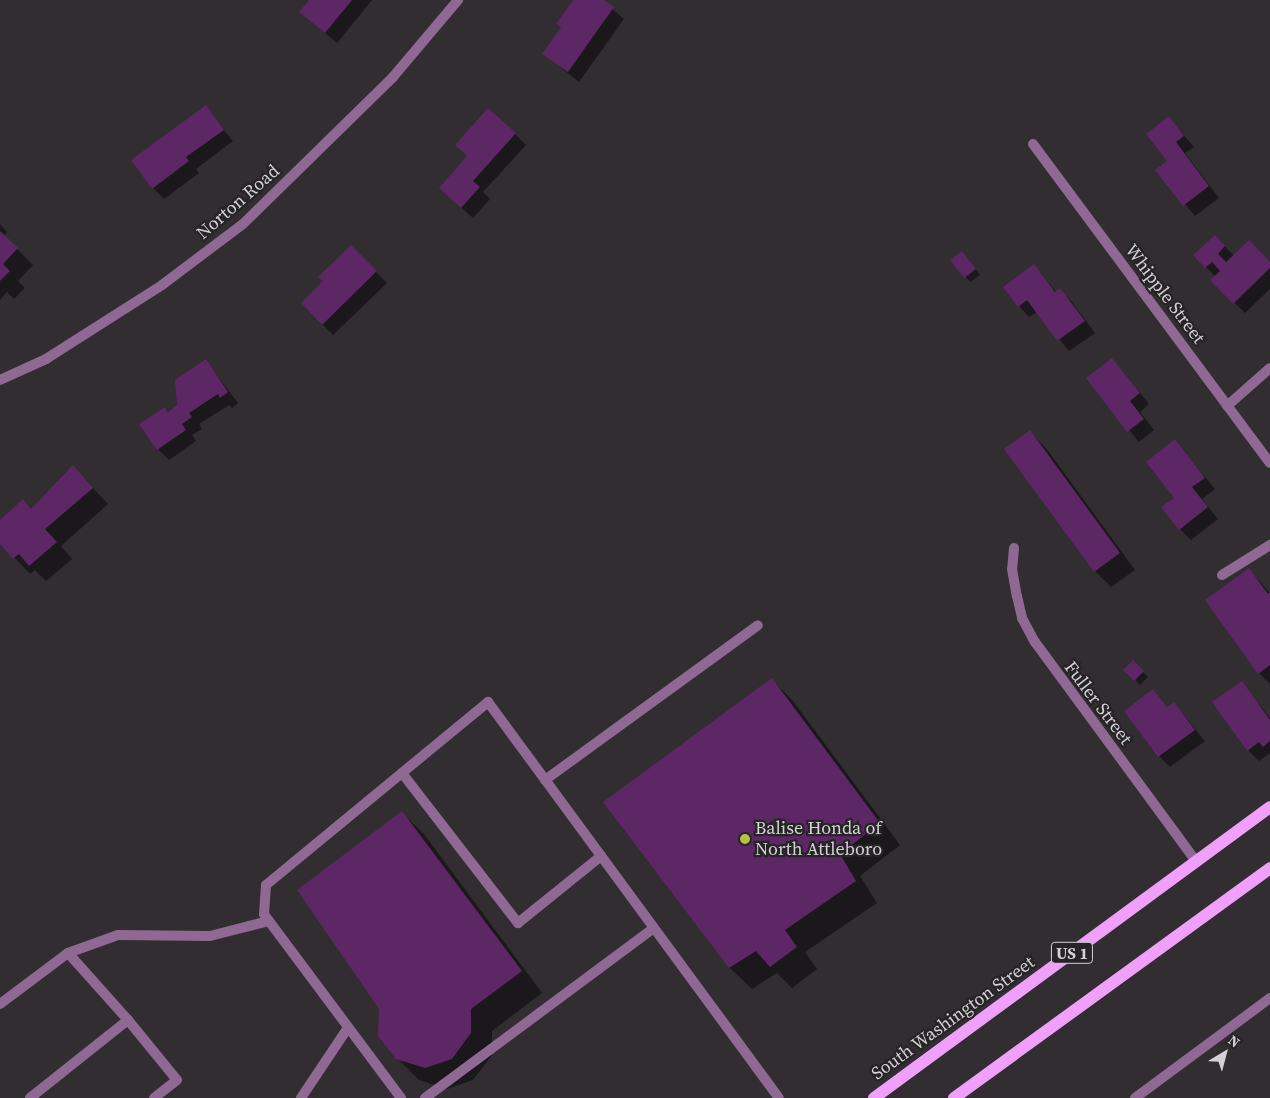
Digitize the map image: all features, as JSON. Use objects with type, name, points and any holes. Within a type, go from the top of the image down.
[{"type":"main road","name":"South Washington Street","points":[[874,1098],[1270,807]]},
{"type":"main road","name":"US 1","points":[[954,1098],[1270,868]]},
{"type":"street","name":"Norton Road","points":[[0,380],[46,358],[162,285],[243,224],[394,77],[458,0]]},
{"type":"street","name":"Whipple Street","points":[[1033,144],[1270,463]]},
{"type":"street","points":[[1227,406],[1270,368]]},
{"type":"street","points":[[1222,575],[1270,545]]},
{"type":"street","name":"Fuller Street","points":[[1014,548],[1012,569],[1016,596],[1022,618],[1035,642],[1196,861]]},
{"type":"street","points":[[545,780],[758,625]]},
{"type":"street","points":[[401,1098],[347,1029],[264,914],[266,885],[488,702],[780,1098]]},
{"type":"street","points":[[402,773],[518,923],[601,856]]},
{"type":"street","points":[[0,1004],[68,953],[118,935],[210,936],[269,920]]},
{"type":"street","points":[[425,1098],[654,928]]},
{"type":"street","points":[[68,953],[128,1020],[177,1080],[154,1098]]},
{"type":"street","points":[[1135,1098],[1270,998]]},
{"type":"street","points":[[30,1098],[128,1020]]},
{"type":"street","points":[[301,1098],[347,1029]]},
{"type":"building","points":[[309,0],[352,0],[325,33],[299,12]]},
{"type":"building","points":[[573,0],[604,0],[614,7],[568,72],[542,54],[561,27],[556,24]]},
{"type":"building","points":[[206,105],[224,130],[186,157],[189,161],[152,189],[131,160]]},
{"type":"building","points":[[488,108],[516,133],[473,181],[480,187],[461,208],[439,188],[467,156],[455,145]]},
{"type":"building","points":[[1169,116],[1184,136],[1176,142],[1209,186],[1183,206],[1155,170],[1167,161],[1146,134]]},
{"type":"building","points":[[0,231],[18,248],[3,264],[10,271],[0,281]]},
{"type":"building","points":[[1215,235],[1225,246],[1218,254],[1226,262],[1249,240],[1270,262],[1270,268],[1233,304],[1210,280],[1220,271],[1212,262],[1205,268],[1193,255]]},
{"type":"building","points":[[351,245],[377,271],[322,325],[301,303],[323,281],[318,277]]},
{"type":"building","points":[[962,251],[976,269],[964,278],[950,260]]},
{"type":"building","points":[[1034,264],[1055,292],[1060,288],[1085,321],[1057,341],[1027,300],[1018,307],[1003,287]]},
{"type":"building","points":[[1112,358],[1140,393],[1130,401],[1144,419],[1127,432],[1086,378]]},
{"type":"building","points":[[206,359],[228,392],[220,398],[218,394],[189,413],[192,417],[182,424],[186,430],[157,450],[139,424],[165,407],[168,412],[177,405],[175,380]]},
{"type":"building","points":[[1030,430],[1120,553],[1094,572],[1004,449]]},
{"type":"building","points":[[1175,439],[1205,478],[1192,487],[1208,507],[1179,530],[1161,507],[1174,498],[1146,462]]},
{"type":"building","points":[[73,465],[93,488],[45,529],[57,542],[29,566],[19,554],[13,559],[0,544],[0,520],[23,499],[31,509]]},
{"type":"building","points":[[1249,568],[1268,594],[1270,592],[1270,665],[1258,674],[1205,600]]},
{"type":"building","points":[[1133,660],[1144,671],[1134,681],[1123,670]]},
{"type":"building","name":"Balise Honda of North Attleboro","points":[[772,678],[880,823],[840,854],[856,881],[785,930],[797,947],[770,967],[756,951],[729,968],[603,802]]},
{"type":"building","points":[[1242,681],[1270,720],[1270,741],[1263,747],[1259,742],[1247,751],[1212,702]]},
{"type":"building","points":[[1153,689],[1167,707],[1174,702],[1195,730],[1158,757],[1124,711]]},
{"type":"building","points":[[402,811],[522,971],[471,1009],[471,1033],[452,1059],[425,1068],[396,1059],[378,1036],[379,1009],[297,890]]},
{"type":"place","name":"Balise Honda of North Attleboro","points":[[745,839]]}]
